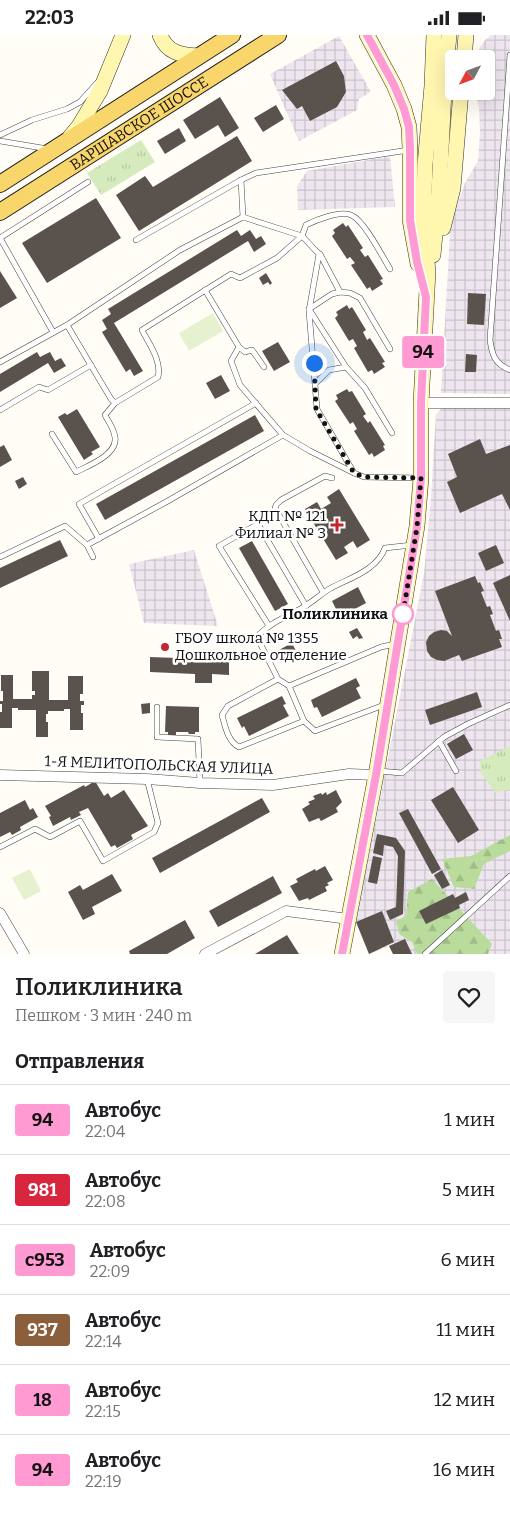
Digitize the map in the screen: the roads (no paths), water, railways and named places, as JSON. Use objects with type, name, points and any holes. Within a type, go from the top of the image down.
[{"type":"main road","name":"ВАРШАВСКОЕ ШОССЕ","points":[[0,184],[232,35]]},
{"type":"main road","name":"ВАРШАВСКОЕ ШОССЕ","points":[[0,213],[278,35]]},
{"type":"street","points":[[60,145],[88,113],[100,91],[123,35]]},
{"type":"street","points":[[160,35],[167,47],[175,52],[198,56]]},
{"type":"street","points":[[430,266],[423,228],[434,35]]},
{"type":"street","points":[[342,954],[376,773],[414,545],[421,478],[421,403],[426,297],[439,191],[449,35]]},
{"type":"street","points":[[465,50],[466,35]]},
{"type":"street","points":[[369,37],[404,109],[409,127],[410,220],[417,262],[426,297]]},
{"type":"street","points":[[430,266],[446,218],[453,188],[460,100]]},
{"type":"street","points":[[421,403],[510,403]]},
{"type":"street","name":"1-Я МЕЛИТОПОЛЬСКАЯ УЛИЦА","points":[[0,775],[273,785],[349,774],[376,773]]},
{"type":"street","points":[[205,954],[286,911],[349,919]]},
{"type":"street","points":[[2,920],[24,954]]},
{"type":"lane","points":[[510,55],[490,340],[492,355],[500,366],[510,370]]},
{"type":"lane","points":[[0,135],[32,120],[67,109],[80,102],[109,69]]},
{"type":"lane","points":[[0,141],[60,145]]},
{"type":"lane","points":[[136,240],[256,173],[410,149]]},
{"type":"lane","points":[[241,180],[243,217]]},
{"type":"lane","points":[[53,332],[0,238],[88,183]]},
{"type":"lane","points":[[52,434],[76,471],[105,456],[113,448],[116,439],[105,415],[116,403],[158,377],[158,364],[142,331],[231,274],[240,278],[277,257],[302,236],[306,225],[317,219],[344,213],[352,215],[361,221],[390,269]]},
{"type":"lane","points":[[0,362],[67,325],[180,250],[243,217],[302,236],[319,254],[340,292]]},
{"type":"lane","points":[[319,254],[309,309],[316,383],[316,409],[354,473]]},
{"type":"lane","points":[[205,290],[239,347],[245,352],[252,350],[264,367]]},
{"type":"lane","points":[[309,309],[332,294],[340,292],[350,293],[360,298],[390,349]]},
{"type":"lane","points":[[309,309],[346,367],[365,388],[392,433]]},
{"type":"lane","points":[[67,325],[111,399],[116,403]]},
{"type":"lane","points":[[239,347],[231,361],[240,385],[282,435],[364,477],[421,478]]},
{"type":"lane","points":[[0,410],[39,387],[48,390],[91,365]]},
{"type":"lane","points":[[316,383],[329,370],[346,367]]},
{"type":"lane","points":[[99,539],[79,504],[256,403]]},
{"type":"lane","points":[[87,545],[220,472],[282,435]]},
{"type":"lane","points":[[324,592],[275,509],[281,500],[325,476],[332,478]]},
{"type":"lane","points":[[269,626],[219,546],[258,524],[306,606]]},
{"type":"lane","points":[[0,557],[66,526],[87,545],[93,557]]},
{"type":"lane","points":[[387,704],[316,731],[304,721],[289,686],[278,679],[257,637],[269,626],[306,606],[324,592],[374,565],[381,557],[385,548],[414,545]]},
{"type":"lane","points":[[289,686],[381,647],[398,644]]},
{"type":"lane","points":[[278,679],[228,707],[222,715],[225,727],[234,745],[239,747],[253,743],[304,721]]},
{"type":"lane","points":[[376,773],[402,773],[439,741],[468,724],[510,705]]},
{"type":"lane","points":[[157,707],[156,737],[198,739],[200,783]]},
{"type":"lane","points":[[439,741],[456,771]]},
{"type":"lane","points":[[0,847],[35,829],[50,837],[80,821],[103,861],[154,832],[158,823],[146,779]]},
{"type":"lane","points":[[425,954],[510,876]]},
{"type":"place","name":"КДП № 121 Филиал № 3","points":[[337,525]]},
{"type":"place","name":"Поликлиника","points":[[403,614]]},
{"type":"place","name":"ГБОУ школа № 1355 Дошкольное отделение","points":[[165,647]]}]
